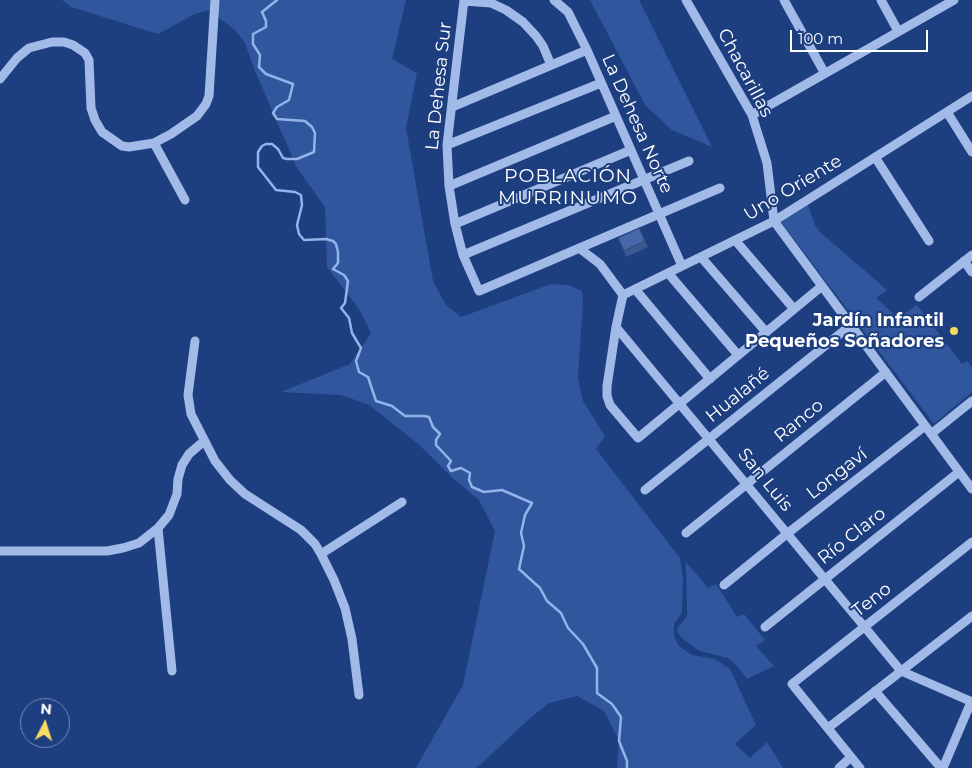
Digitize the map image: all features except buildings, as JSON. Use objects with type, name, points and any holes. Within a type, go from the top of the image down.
[{"type":"street","points":[[0,79],[17,58],[29,48],[52,42],[64,42],[73,45],[85,53],[89,60],[91,108],[102,132],[122,146],[130,147],[154,143],[197,116],[206,104],[209,96],[215,0]]},
{"type":"street","points":[[464,0],[492,4],[506,10],[536,36],[543,46],[551,65]]},
{"type":"street","name":"La Dehesa Sur","points":[[464,0],[447,145],[449,186],[455,224],[463,254],[479,291],[579,248]]},
{"type":"street","name":"La Dehesa Norte","points":[[554,0],[568,12],[587,50],[682,266]]},
{"type":"street","name":"Chacarillas","points":[[687,0],[752,115],[767,163],[774,221]]},
{"type":"street","points":[[784,0],[824,72]]},
{"type":"street","points":[[881,0],[898,31]]},
{"type":"street","points":[[752,115],[824,72],[954,0]]},
{"type":"street","points":[[452,107],[587,50]]},
{"type":"street","points":[[447,145],[601,83]]},
{"type":"street","name":"Uno Oriente","points":[[623,295],[774,221],[972,96]]},
{"type":"street","points":[[946,112],[972,152]]},
{"type":"street","points":[[449,186],[616,116]]},
{"type":"street","points":[[154,143],[185,200]]},
{"type":"street","points":[[455,224],[631,150]]},
{"type":"street","points":[[876,156],[929,242]]},
{"type":"street","points":[[463,254],[690,160]]},
{"type":"street","points":[[720,188],[579,248],[600,264],[623,295],[616,327],[607,396],[610,405],[638,438],[822,286]]},
{"type":"street","points":[[774,221],[931,434],[965,475],[972,489]]},
{"type":"street","points":[[735,240],[794,309]]},
{"type":"street","points":[[919,297],[972,255]]},
{"type":"street","points":[[701,257],[766,332]]},
{"type":"street","points":[[964,261],[972,272]]},
{"type":"street","points":[[668,273],[738,355]]},
{"type":"street","points":[[635,289],[710,379]]},
{"type":"street","name":"Hualañé","points":[[645,490],[851,325]]},
{"type":"street","name":"San Luis","points":[[616,327],[710,438],[901,671],[971,702]]},
{"type":"street","points":[[195,341],[189,405],[190,414],[215,460],[230,480],[246,494],[301,530],[315,544],[334,580],[345,608],[352,639],[359,695]]},
{"type":"street","name":"Ranco","points":[[686,533],[886,372]]},
{"type":"street","points":[[931,434],[972,401]]},
{"type":"street","name":"Longaví","points":[[724,586],[788,533],[925,426]]},
{"type":"street","points":[[0,551],[115,550],[139,543],[158,528],[169,515],[175,501],[182,466],[190,454],[204,441]]},
{"type":"street","name":"Río Claro","points":[[765,627],[825,579],[965,475]]},
{"type":"street","points":[[321,554],[402,502]]},
{"type":"street","points":[[158,528],[172,671]]},
{"type":"street","name":"Teno","points":[[828,728],[792,684],[972,542]]},
{"type":"street","points":[[860,768],[828,728],[972,616]]},
{"type":"street","points":[[874,691],[942,768],[971,702]]},
{"type":"street","points":[[839,768],[851,757]]},
{"type":"shaded area","points":[[62,0],[406,0],[392,59],[417,73],[406,128],[433,281],[446,305],[461,317],[551,284],[568,285],[582,291],[583,302],[578,378],[583,401],[605,436],[596,449],[680,558],[683,579],[682,613],[674,624],[674,636],[679,646],[692,655],[715,659],[730,669],[756,725],[735,744],[750,758],[767,742],[783,768],[617,768],[619,741],[604,711],[577,696],[549,703],[475,768],[416,768],[463,685],[495,531],[479,500],[456,481],[417,443],[369,405],[341,395],[281,392],[350,364],[371,333],[359,309],[327,267],[325,207],[297,168],[255,71],[245,43],[235,30],[209,10],[195,14],[158,34],[71,7]]},
{"type":"shaded area","points":[[590,0],[639,0],[712,147],[672,130],[645,105]]},
{"type":"shaded area","points":[[808,205],[815,225],[820,232],[887,290],[876,298],[898,318],[917,305],[962,364],[967,361],[972,367],[972,392],[934,424],[781,222]]},
{"type":"shaded area","points":[[686,562],[708,588],[716,584],[737,617],[744,614],[765,640],[756,646],[774,666],[747,679],[728,658],[700,651],[685,641],[677,632],[678,627],[687,616]]},
{"type":"waterway","points":[[277,0],[262,12],[266,21],[266,27],[253,34],[253,44],[260,55],[259,67],[266,74],[293,84],[289,100],[277,107],[273,113],[277,119],[305,121],[312,127],[315,133],[314,152],[297,159],[287,159],[283,158],[278,149],[272,144],[266,144],[258,152],[258,167],[276,190],[295,192],[301,195],[302,205],[297,225],[299,234],[304,240],[326,239],[336,244],[338,263],[333,269],[344,275],[348,281],[345,303],[341,308],[349,318],[352,333],[361,348],[356,361],[359,372],[368,377],[376,401],[392,406],[405,416],[429,417],[433,427],[440,434],[436,440],[436,445],[451,461],[448,466],[451,471],[461,468],[470,473],[469,480],[472,487],[484,492],[502,490],[532,503],[525,515],[521,533],[524,546],[519,569],[540,588],[547,601],[561,613],[568,628],[583,644],[597,668],[597,693],[612,704],[621,717],[619,741],[627,761],[627,768]]},
{"type":"place","name":"Jardín Infantil Pequeños Soñadores","points":[[954,331]]},
{"type":"district","name":"POBLACIÓN MURRINUMO","points":[[568,187]]}]
